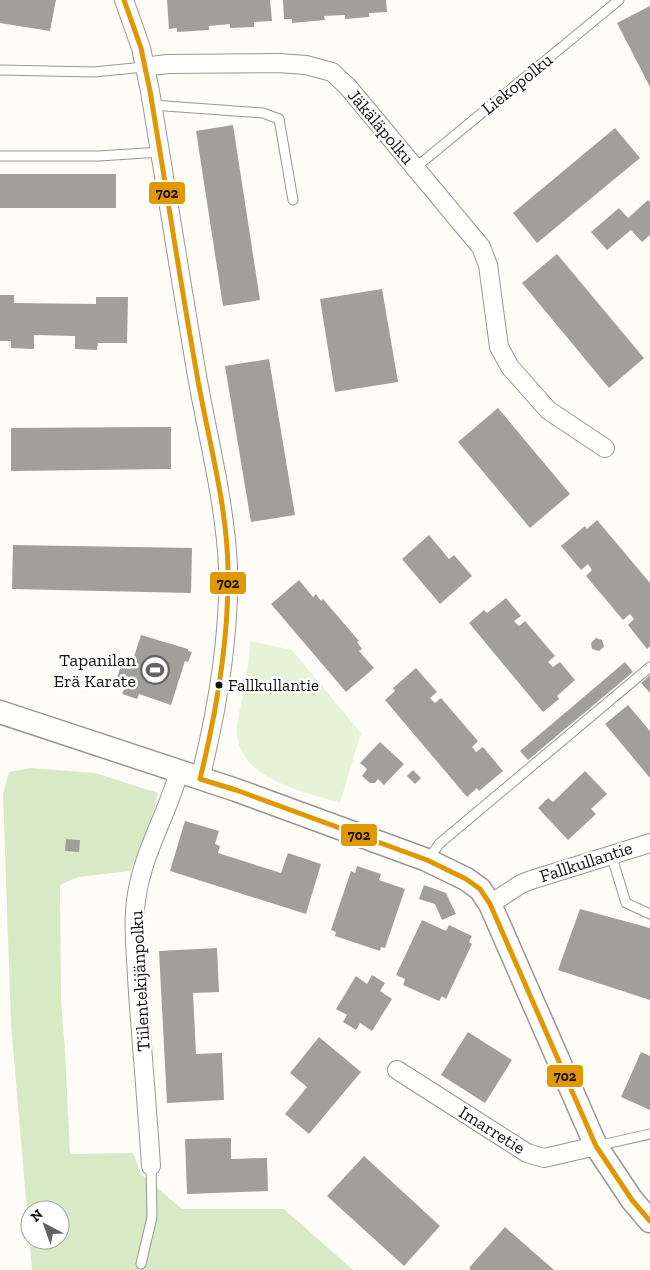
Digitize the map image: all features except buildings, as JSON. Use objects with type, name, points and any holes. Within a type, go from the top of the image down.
[{"type":"street","name":"Tiilentekijänpolku","points":[[124,0],[141,48],[161,152],[196,369],[224,522],[228,566],[228,611],[213,726],[189,776],[174,788],[142,868],[136,896],[135,931],[138,990],[151,1166]]},
{"type":"street","name":"Jäkäläpolku","points":[[144,67],[167,64],[278,63],[306,65],[332,72],[348,87],[480,247],[488,265],[499,346],[510,367],[548,410],[605,448]]},
{"type":"street","points":[[0,712],[236,790],[427,860],[466,879],[480,889],[490,904],[596,1146],[632,1200],[650,1221]]},
{"type":"street","name":"Fallkullantie","points":[[490,904],[521,884],[531,880],[650,842]]},
{"type":"street","name":"Imarretie","points":[[397,1070],[527,1153],[544,1158],[596,1146]]},
{"type":"lane","name":"Liekopolku","points":[[415,168],[619,0]]},
{"type":"lane","name":"Jäkäläpolku","points":[[0,70],[94,72],[144,67]]},
{"type":"lane","points":[[152,105],[263,113],[279,119],[293,200]]},
{"type":"lane","points":[[0,156],[99,156],[161,152]]},
{"type":"lane","points":[[427,860],[440,844],[650,667]]},
{"type":"lane","points":[[611,854],[626,903],[650,914]]},
{"type":"lane","points":[[596,1146],[650,1134]]},
{"type":"lane","points":[[141,1264],[152,1217],[151,1166]]},
{"type":"green space","points":[[250,641],[292,650],[361,733],[340,803],[274,780],[259,771],[247,760],[239,745],[237,728],[247,676]]},
{"type":"green space","points":[[31,768],[95,773],[158,793],[151,820],[131,871],[78,877],[60,885],[61,1000],[70,1154],[133,1153],[141,1174],[182,1209],[284,1209],[353,1270],[32,1270],[30,1250],[70,1250],[70,1200],[26,1200],[11,1024],[3,794],[9,772]]},
{"type":"transit line","name":"702","points":[[124,0],[141,48],[150,91],[201,399],[221,496],[227,545],[228,596],[224,649],[217,701],[200,779]]},
{"type":"transit line","name":"702","points":[[200,779],[236,790],[427,860],[466,879],[480,889],[490,904],[596,1146],[632,1200],[650,1221]]},
{"type":"place","name":"Tapanilan Erä Karate","points":[[155,670]]},
{"type":"place","name":"Fallkullantie","points":[[219,685]]}]
